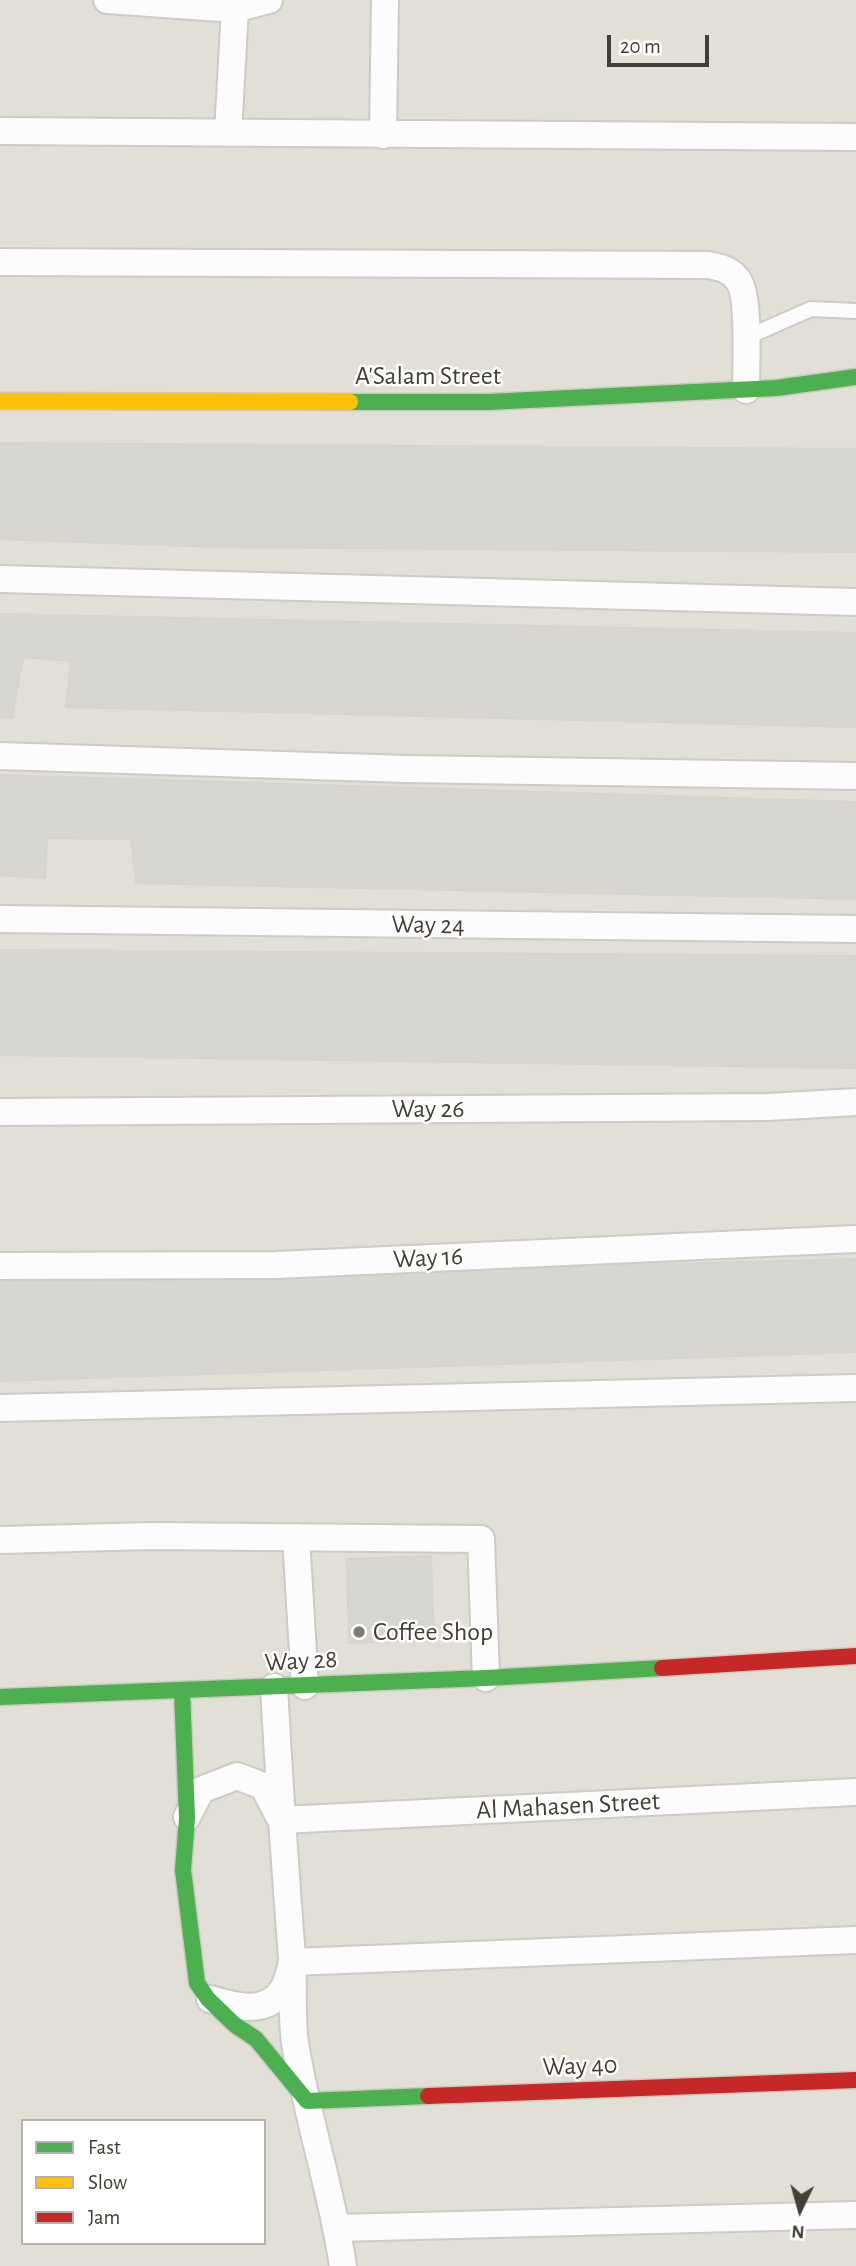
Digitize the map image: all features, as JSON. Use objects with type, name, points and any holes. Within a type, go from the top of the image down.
[{"type":"street","points":[[107,0],[234,9],[269,0]]},
{"type":"street","points":[[383,135],[385,0]]},
{"type":"street","points":[[228,133],[234,9]]},
{"type":"street","points":[[0,131],[856,137]]},
{"type":"street","points":[[0,262],[709,265],[727,269],[740,282],[745,300],[746,390]]},
{"type":"street","name":"A'Salam Street","points":[[0,401],[488,402],[746,390],[856,377]]},
{"type":"street","points":[[0,579],[856,602]]},
{"type":"street","points":[[0,756],[407,769],[856,776]]},
{"type":"street","name":"Way 24","points":[[0,919],[856,929]]},
{"type":"street","name":"Way 26","points":[[0,1112],[754,1107],[856,1102]]},
{"type":"street","name":"Way 16","points":[[0,1266],[276,1265],[856,1239]]},
{"type":"street","points":[[0,1408],[856,1388]]},
{"type":"street","points":[[0,1540],[151,1536],[481,1539],[486,1678]]},
{"type":"street","points":[[296,1537],[305,1686]]},
{"type":"street","name":"Way 28","points":[[0,1697],[486,1678],[856,1656]]},
{"type":"street","points":[[274,1687],[295,2040],[343,2266]]},
{"type":"street","points":[[182,1691],[187,1818],[183,1870],[197,1983],[208,1999],[235,2025],[256,2039],[307,2101]]},
{"type":"street","points":[[187,1818],[201,1790],[237,1776],[263,1786],[281,1820]]},
{"type":"street","name":"Al Mahasen Street","points":[[281,1820],[856,1793]]},
{"type":"street","points":[[292,1962],[856,1940]]},
{"type":"street","points":[[208,1999],[235,2007],[253,2008],[270,2002],[283,1990],[292,1962]]},
{"type":"street","name":"Way 40","points":[[307,2101],[856,2080]]},
{"type":"street","points":[[337,2228],[856,2215]]},
{"type":"lane","points":[[746,338],[811,309],[856,311]]},
{"type":"shaded area","points":[[0,0],[856,0],[856,2266],[0,2266]]},
{"type":"building","points":[[0,443],[856,449],[856,552],[215,547],[0,539]]},
{"type":"building","points":[[0,614],[856,633],[856,727],[66,707],[71,661],[23,657],[12,718],[0,717]]},
{"type":"building","points":[[0,775],[856,802],[856,899],[136,883],[131,839],[47,838],[45,878],[0,875]]},
{"type":"building","points":[[0,950],[856,956],[856,1068],[0,1055]]},
{"type":"building","points":[[856,1259],[856,1352],[0,1381],[0,1282]]},
{"type":"building","points":[[431,1556],[434,1641],[349,1643],[347,1559]]},
{"type":"traffic: fast","points":[[350,402],[488,402],[776,388],[856,377]]},
{"type":"traffic: fast","points":[[0,1697],[486,1678],[662,1668]]},
{"type":"traffic: fast","points":[[182,1691],[187,1818],[183,1870],[197,1983],[208,1999],[235,2025],[256,2039],[307,2101],[428,2096]]},
{"type":"traffic: slow","points":[[0,401],[350,402]]},
{"type":"traffic: jam","points":[[662,1668],[856,1656]]},
{"type":"traffic: jam","points":[[428,2096],[856,2080]]},
{"type":"place","name":"Coffee Shop","points":[[359,1632]]}]
